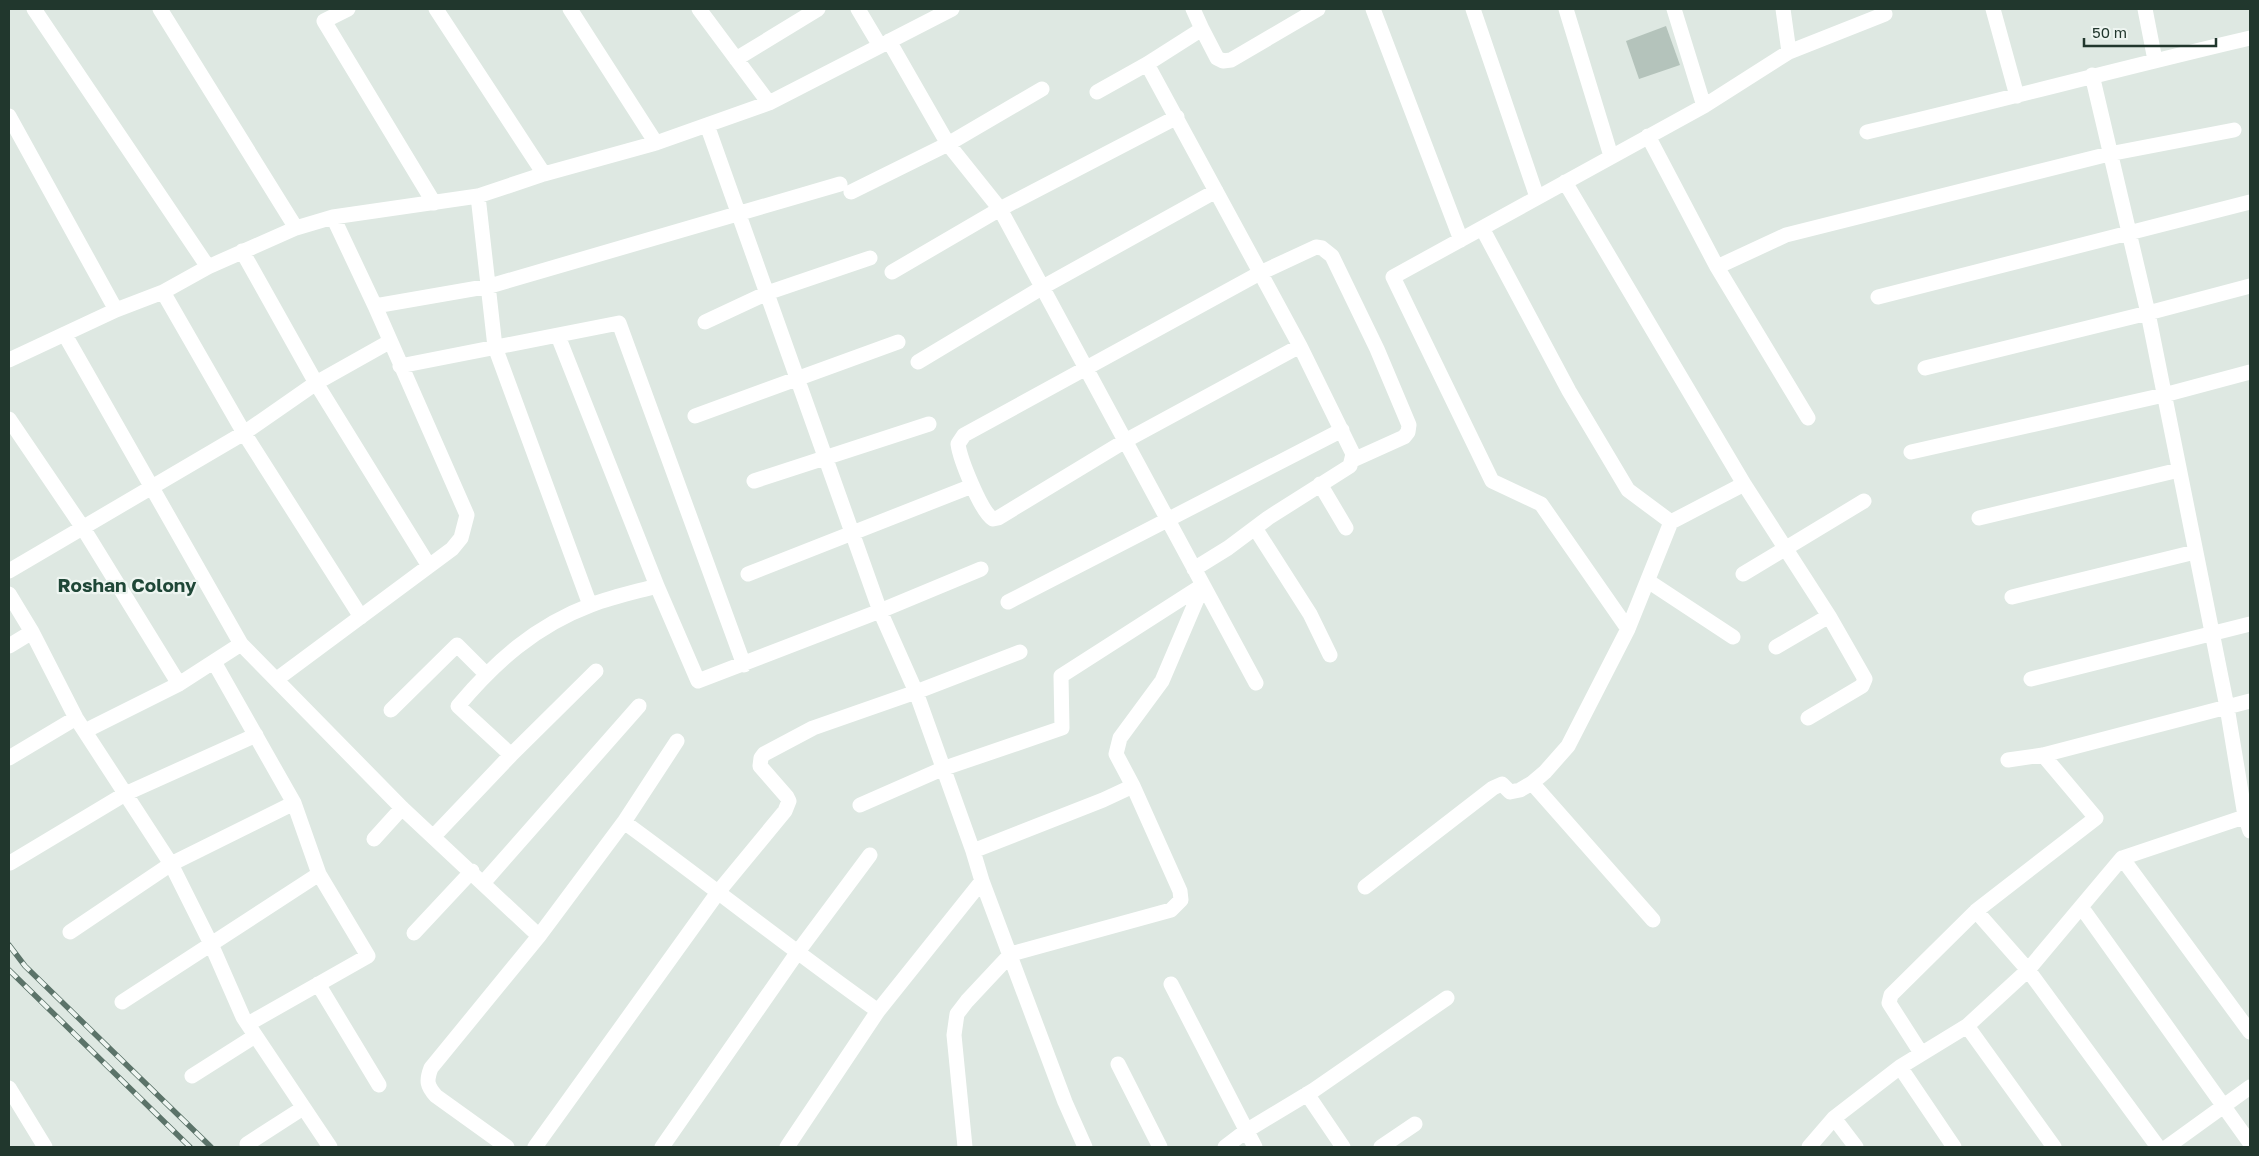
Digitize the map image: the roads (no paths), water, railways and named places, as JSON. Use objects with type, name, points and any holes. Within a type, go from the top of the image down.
[{"type":"street","points":[[34,9],[208,267]]},
{"type":"street","points":[[160,9],[296,228]]},
{"type":"street","points":[[348,9],[319,15],[434,202]]},
{"type":"street","points":[[436,9],[544,174]]},
{"type":"street","points":[[570,9],[656,143]]},
{"type":"street","points":[[699,9],[769,103]]},
{"type":"street","points":[[736,59],[818,9]]},
{"type":"street","points":[[858,9],[884,44],[948,144],[1000,209],[1256,683]]},
{"type":"street","points":[[9,360],[116,310],[163,292],[242,250],[296,228],[333,217],[478,196],[544,174],[656,143],[769,103],[952,9]]},
{"type":"street","points":[[1193,9],[1217,58],[1223,61],[1231,60],[1318,9]]},
{"type":"street","points":[[1373,9],[1461,240]]},
{"type":"street","points":[[1473,9],[1537,198]]},
{"type":"street","points":[[1566,9],[1611,156]]},
{"type":"street","points":[[1674,9],[1704,106]]},
{"type":"street","points":[[1783,9],[1789,52]]},
{"type":"street","points":[[1993,9],[2017,96]]},
{"type":"street","points":[[2146,9],[2155,60]]},
{"type":"street","points":[[1628,629],[1541,504],[1492,481],[1393,277],[1704,106],[1789,52],[1885,14]]},
{"type":"street","points":[[1097,92],[1147,64],[1202,29]]},
{"type":"street","points":[[1867,132],[2017,96],[2092,75],[2250,38]]},
{"type":"street","points":[[1147,64],[1300,346],[1353,454],[1350,466],[1320,484],[1228,548],[1194,569]]},
{"type":"street","points":[[1809,1147],[1834,1118],[1920,1053],[1966,1026],[2028,970],[2082,908],[2122,858],[2249,821],[2148,313],[2109,154],[2092,75]]},
{"type":"street","points":[[375,306],[490,286],[738,215],[846,188],[948,144],[1042,89]]},
{"type":"street","points":[[892,272],[1000,209],[1177,117]]},
{"type":"street","points":[[9,118],[116,310]]},
{"type":"street","points":[[707,125],[880,611],[916,692],[982,881],[1085,1147]]},
{"type":"street","points":[[1717,267],[1786,235],[2109,154],[2234,130]]},
{"type":"street","points":[[1648,136],[1717,267],[1808,418]]},
{"type":"street","points":[[1565,182],[1744,484],[1829,616],[1865,679],[1862,686],[1808,718]]},
{"type":"street","points":[[918,362],[1042,287],[1216,191]]},
{"type":"street","points":[[478,196],[490,286],[495,347],[590,605]]},
{"type":"street","points":[[1878,297],[2250,202]]},
{"type":"street","points":[[277,680],[452,549],[461,538],[467,515],[389,342],[375,306],[333,217]]},
{"type":"street","points":[[1482,228],[1569,391],[1628,490],[1671,522]]},
{"type":"street","points":[[1300,346],[1125,441],[998,518],[993,519],[989,517],[972,486],[959,451],[960,440],[964,436],[1260,273],[1316,247],[1322,248],[1332,256],[1377,349],[1409,425],[1408,432],[1404,437],[1353,460]]},
{"type":"street","points":[[242,250],[316,383],[429,566]]},
{"type":"street","points":[[705,322],[767,293],[870,258]]},
{"type":"street","points":[[1926,368],[2250,286]]},
{"type":"street","points":[[163,292],[244,434],[361,617]]},
{"type":"street","points":[[400,366],[619,323],[744,665]]},
{"type":"street","points":[[65,335],[241,644],[402,808],[484,882],[539,936]]},
{"type":"street","points":[[558,336],[657,586],[698,681],[744,665],[981,569]]},
{"type":"street","points":[[9,571],[244,434],[316,383],[389,342]]},
{"type":"street","points":[[695,416],[898,342]]},
{"type":"street","points":[[1911,452],[2164,395],[2250,372]]},
{"type":"street","points":[[9,419],[83,528],[178,684]]},
{"type":"street","points":[[754,481],[929,424]]},
{"type":"street","points":[[1008,602],[1342,430]]},
{"type":"street","points":[[1979,518],[2179,470]]},
{"type":"street","points":[[1320,484],[1346,528]]},
{"type":"street","points":[[1365,887],[1492,788],[1502,784],[1510,792],[1515,791],[1532,783],[1545,772],[1568,746],[1628,629],[1671,522],[1744,484]]},
{"type":"street","points":[[748,574],[972,486]]},
{"type":"street","points":[[1743,574],[1864,501]]},
{"type":"street","points":[[1255,528],[1310,614],[1330,655]]},
{"type":"street","points":[[2012,597],[2195,552]]},
{"type":"street","points":[[1648,581],[1733,637]]},
{"type":"street","points":[[860,805],[942,769],[1062,728],[1062,676],[1203,585]]},
{"type":"street","points":[[965,1147],[954,1035],[957,1014],[1011,954],[1171,910],[1181,900],[1180,891],[1133,786],[1116,754],[1120,738],[1162,681],[1203,585]]},
{"type":"street","points":[[511,755],[458,706],[485,673],[534,633],[590,605],[657,586]]},
{"type":"street","points":[[9,594],[32,632],[76,718],[171,864],[251,1030],[330,1147]]},
{"type":"street","points":[[1776,647],[1829,616]]},
{"type":"street","points":[[2031,679],[2250,624]]},
{"type":"street","points":[[9,646],[32,632]]},
{"type":"street","points":[[86,731],[178,684],[241,644]]},
{"type":"street","points":[[391,710],[457,645],[485,673]]},
{"type":"street","points":[[535,1147],[719,891],[788,806],[787,796],[760,766],[759,762],[764,754],[814,728],[916,692],[1020,652]]},
{"type":"street","points":[[192,1076],[251,1030],[318,984],[368,956],[319,874],[294,803],[214,662]]},
{"type":"street","points":[[434,836],[511,755],[596,671]]},
{"type":"street","points":[[2008,760],[2043,756],[2250,701]]},
{"type":"street","points":[[484,882],[638,706]]},
{"type":"street","points":[[9,758],[76,718]]},
{"type":"street","points":[[10,863],[125,794],[256,735]]},
{"type":"street","points":[[507,1147],[436,1096],[429,1088],[427,1079],[431,1068],[539,936],[624,822],[677,741]]},
{"type":"street","points":[[1920,1053],[1889,1004],[1891,995],[1976,911],[2096,818],[2043,756]]},
{"type":"street","points":[[1532,783],[1653,920]]},
{"type":"street","points":[[973,851],[1133,786]]},
{"type":"street","points":[[70,932],[171,864],[294,803]]},
{"type":"street","points":[[374,839],[402,808]]},
{"type":"street","points":[[624,822],[719,891],[797,953],[878,1011]]},
{"type":"street","points":[[662,1147],[797,953],[870,855]]},
{"type":"street","points":[[2122,858],[2250,1032]]},
{"type":"street","points":[[414,933],[472,872]]},
{"type":"street","points":[[122,1002],[319,874]]},
{"type":"street","points":[[787,1147],[878,1011],[982,881]]},
{"type":"street","points":[[2082,908],[2250,1143]]},
{"type":"street","points":[[1976,911],[2028,970],[2158,1147]]},
{"type":"street","points":[[318,984],[379,1085]]},
{"type":"street","points":[[1171,984],[1255,1147]]},
{"type":"street","points":[[1225,1147],[1246,1131],[1307,1094],[1447,998]]},
{"type":"street","points":[[1966,1026],[2054,1147]]},
{"type":"street","points":[[1118,1064],[1160,1147]]},
{"type":"street","points":[[1900,1067],[1954,1147]]},
{"type":"street","points":[[2167,1147],[2250,1087]]},
{"type":"street","points":[[9,1088],[44,1147]]},
{"type":"street","points":[[1307,1094],[1343,1147]]},
{"type":"street","points":[[248,1144],[303,1108]]},
{"type":"street","points":[[1834,1118],[1856,1147]]},
{"type":"street","points":[[1381,1147],[1415,1124]]},
{"type":"railway","points":[[9,945],[25,966],[211,1147]]},
{"type":"railway","points":[[9,970],[190,1147]]},
{"type":"district","name":"Roshan Colony","points":[[127,585]]}]
